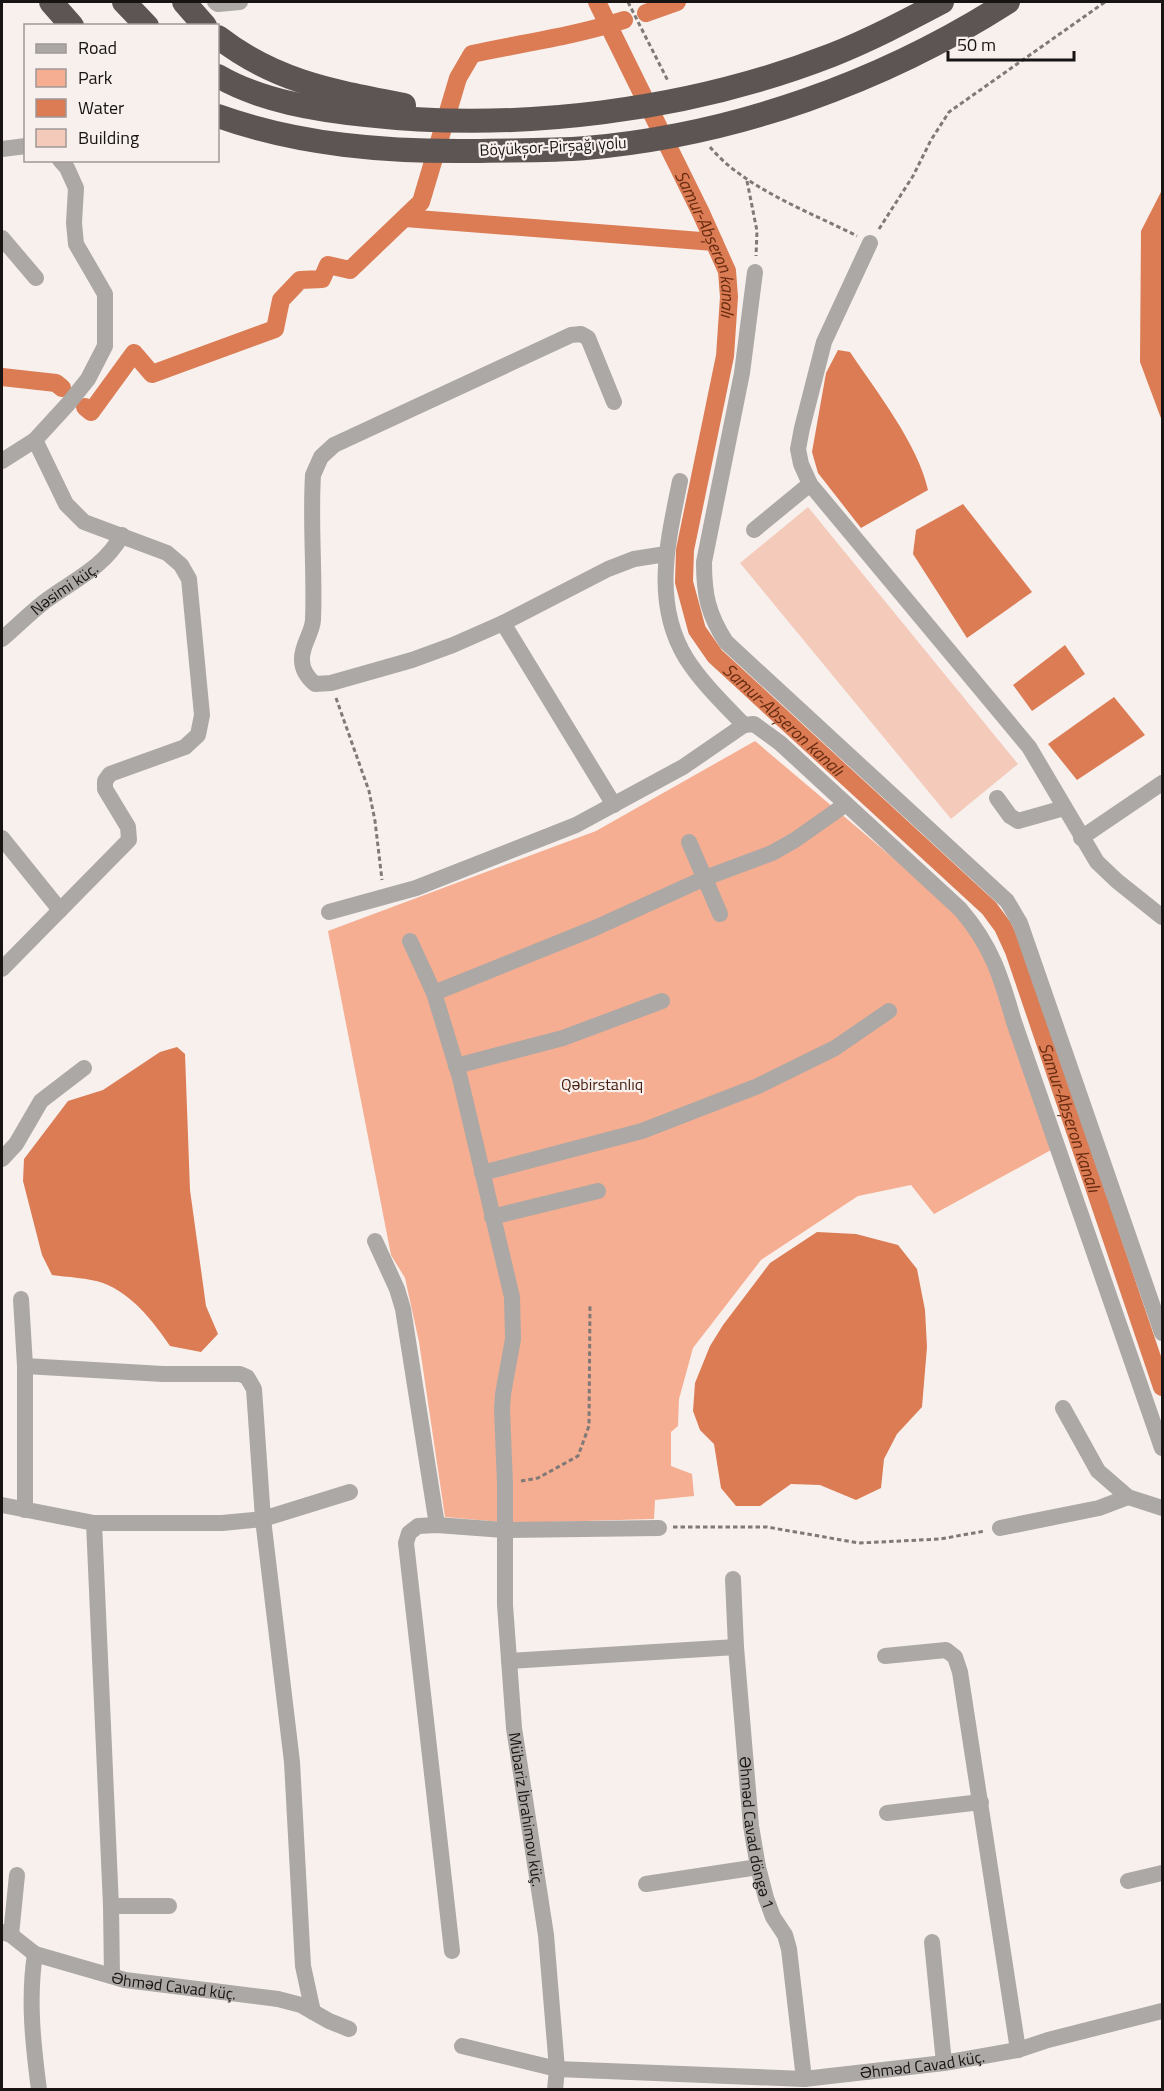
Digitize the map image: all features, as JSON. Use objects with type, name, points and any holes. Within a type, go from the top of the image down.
[{"type":"highway","points":[[51,2],[70,24]]},
{"type":"highway","points":[[124,2],[145,24]]},
{"type":"highway","points":[[184,2],[203,24]]},
{"type":"highway","points":[[219,76],[260,94],[337,112],[430,120],[498,120],[621,110],[673,101],[747,82],[831,55],[942,2]]},
{"type":"highway","name":"Böyükşor-Pirşağı yolu","points":[[219,116],[291,138],[432,151],[587,147],[681,134],[756,116],[842,87],[946,39],[1008,2]]},
{"type":"highway","points":[[219,37],[237,52],[293,80],[332,91],[498,120]]},
{"type":"street","points":[[215,2],[218,4],[240,2]]},
{"type":"street","points":[[2,148],[24,146]]},
{"type":"street","points":[[2,461],[35,440],[68,404],[88,379],[105,346],[105,294],[76,244],[74,223],[76,188],[62,162]]},
{"type":"street","points":[[2,238],[36,278]]},
{"type":"street","points":[[870,243],[824,342],[798,449],[801,464],[810,484],[1029,747],[1097,862],[1162,917]]},
{"type":"street","points":[[755,272],[742,373],[704,562],[704,585],[711,615],[726,642],[998,893],[1011,908],[1023,931],[1162,1333]]},
{"type":"street","points":[[614,402],[588,338],[581,334],[571,335],[334,445],[321,457],[313,475],[313,623],[302,650],[302,662],[309,679],[315,684],[331,683],[412,660],[503,623],[608,569],[634,559],[666,554]]},
{"type":"street","points":[[2,969],[129,840],[128,827],[105,789],[105,781],[110,774],[185,747],[198,735],[202,715],[189,579],[181,565],[167,554],[84,522],[66,504],[35,440]]},
{"type":"street","points":[[680,481],[666,554],[666,599],[674,631],[685,657],[744,725]]},
{"type":"street","points":[[753,530],[810,484]]},
{"type":"street","name":"Nəsimi küç.","points":[[2,639],[44,602],[99,565],[113,550],[122,535]]},
{"type":"street","points":[[503,623],[614,805]]},
{"type":"street","points":[[329,912],[416,888],[576,825],[683,767],[744,725],[754,724],[846,804],[960,909],[977,928],[993,957],[1162,1448]]},
{"type":"street","points":[[1082,838],[1162,783]]},
{"type":"street","points":[[997,798],[1010,816],[1018,821],[1064,808]]},
{"type":"street","points":[[434,993],[595,928],[705,878],[772,853],[795,840],[846,804]]},
{"type":"street","points":[[2,837],[60,909]]},
{"type":"street","points":[[689,842],[720,914]]},
{"type":"street","name":"Mübariz İbrahimov küç.","points":[[410,941],[434,993],[456,1066],[512,1297],[513,1339],[502,1409],[505,1484],[505,1605],[516,1739],[546,1935],[557,2069],[555,2090]]},
{"type":"street","points":[[456,1066],[563,1038],[662,1001]]},
{"type":"street","points":[[482,1173],[642,1131],[747,1091],[835,1048],[889,1011]]},
{"type":"street","points":[[2,1159],[16,1144],[41,1101],[84,1068]]},
{"type":"street","points":[[492,1217],[598,1191]]},
{"type":"street","points":[[375,1241],[397,1289],[403,1309],[437,1525]]},
{"type":"street","points":[[21,1299],[25,1366],[25,1510]]},
{"type":"street","points":[[25,1366],[163,1374],[240,1374],[247,1377],[254,1389],[262,1519],[292,1762],[303,1966],[313,2012]]},
{"type":"street","points":[[1063,1408],[1098,1472],[1128,1497],[1162,1509]]},
{"type":"street","points":[[2,1505],[94,1523],[222,1523],[262,1519],[350,1492]]},
{"type":"street","points":[[1000,1528],[1099,1508],[1128,1497]]},
{"type":"street","points":[[94,1523],[112,1976]]},
{"type":"street","points":[[452,1951],[406,1543],[409,1533],[418,1526],[437,1525],[504,1530],[659,1528]]},
{"type":"street","name":"Əhməd Cavad döngə 1","points":[[733,1580],[736,1647],[752,1826],[758,1867],[766,1898],[773,1917],[785,1935],[789,1949],[804,2079]]},
{"type":"street","points":[[509,1661],[736,1647]]},
{"type":"street","points":[[885,1656],[946,1650],[955,1657],[960,1672],[981,1802],[1018,2050]]},
{"type":"street","points":[[887,1813],[981,1802]]},
{"type":"street","points":[[646,1884],[758,1867]]},
{"type":"street","points":[[1128,1881],[1162,1873]]},
{"type":"street","points":[[6,1933],[17,1875]]},
{"type":"street","points":[[111,1906],[169,1906]]},
{"type":"street","name":"Əhməd Cavad küç.","points":[[6,1933],[35,1954],[124,1980],[278,1999],[301,2005],[329,2022],[349,2029]]},
{"type":"street","points":[[932,1942],[944,2062]]},
{"type":"street","points":[[35,1954],[31,1978],[31,2018],[39,2090]]},
{"type":"street","name":"Əhməd Cavad küç.","points":[[462,2046],[557,2069],[804,2079],[944,2062],[1018,2050],[1048,2040],[1162,2012]]},
{"type":"path","points":[[870,243],[913,176],[931,140],[949,112],[1105,2]]},
{"type":"path","points":[[747,181],[757,231],[755,272]]},
{"type":"path","points":[[331,683],[369,791],[384,897]]},
{"type":"path","points":[[505,1484],[538,1478],[578,1456],[588,1426],[590,1305]]},
{"type":"path","points":[[659,1528],[767,1527],[859,1543],[940,1539],[1000,1528]]},
{"type":"green space","name":"Qəbirstanlıq","points":[[755,741],[925,885],[958,917],[981,945],[1051,1150],[934,1214],[911,1185],[858,1196],[761,1260],[693,1348],[679,1399],[678,1426],[671,1432],[671,1466],[692,1474],[694,1496],[655,1500],[654,1519],[514,1523],[445,1517],[419,1342],[405,1278],[391,1255],[328,931],[596,831]]},
{"type":"water","points":[[1162,190],[1162,421],[1140,362],[1141,231]]},
{"type":"water","points":[[838,350],[850,352],[895,418],[923,472],[928,490],[861,528],[818,473],[812,452],[826,373]]},
{"type":"water","points":[[963,504],[1032,592],[967,638],[913,554],[916,530]]},
{"type":"water","points":[[1065,645],[1085,674],[1032,711],[1013,685]]},
{"type":"water","points":[[1114,697],[1145,735],[1077,780],[1048,744]]},
{"type":"water","points":[[177,1047],[185,1054],[190,1190],[206,1306],[218,1334],[201,1352],[170,1346],[141,1309],[114,1288],[91,1280],[52,1275],[42,1255],[23,1181],[24,1159],[68,1101],[103,1090],[160,1052]]},
{"type":"water","points":[[817,1232],[856,1234],[898,1245],[917,1269],[925,1310],[927,1347],[922,1407],[897,1434],[884,1459],[881,1488],[856,1500],[820,1485],[791,1484],[760,1506],[736,1506],[721,1488],[714,1444],[700,1430],[693,1411],[695,1383],[710,1346],[723,1325],[770,1263]]},
{"type":"building","points":[[808,507],[1018,764],[951,819],[740,563]]},
{"type":"waterway","name":"Samur-Abşeron kanalı","points":[[597,2],[701,213],[727,271],[729,297],[725,356],[685,550],[684,582],[697,630],[715,656],[989,908],[1003,927],[1014,951],[1162,1387]]},
{"type":"waterway","points":[[646,13],[677,2]]},
{"type":"waterway","points":[[85,407],[91,412],[134,353],[152,374],[275,329],[281,300],[300,280],[322,279],[328,265],[350,270],[421,202],[458,78],[472,54],[568,35],[624,20]]},
{"type":"waterway","points":[[405,218],[714,242]]},
{"type":"waterway","points":[[2,377],[56,383],[62,388]]}]
